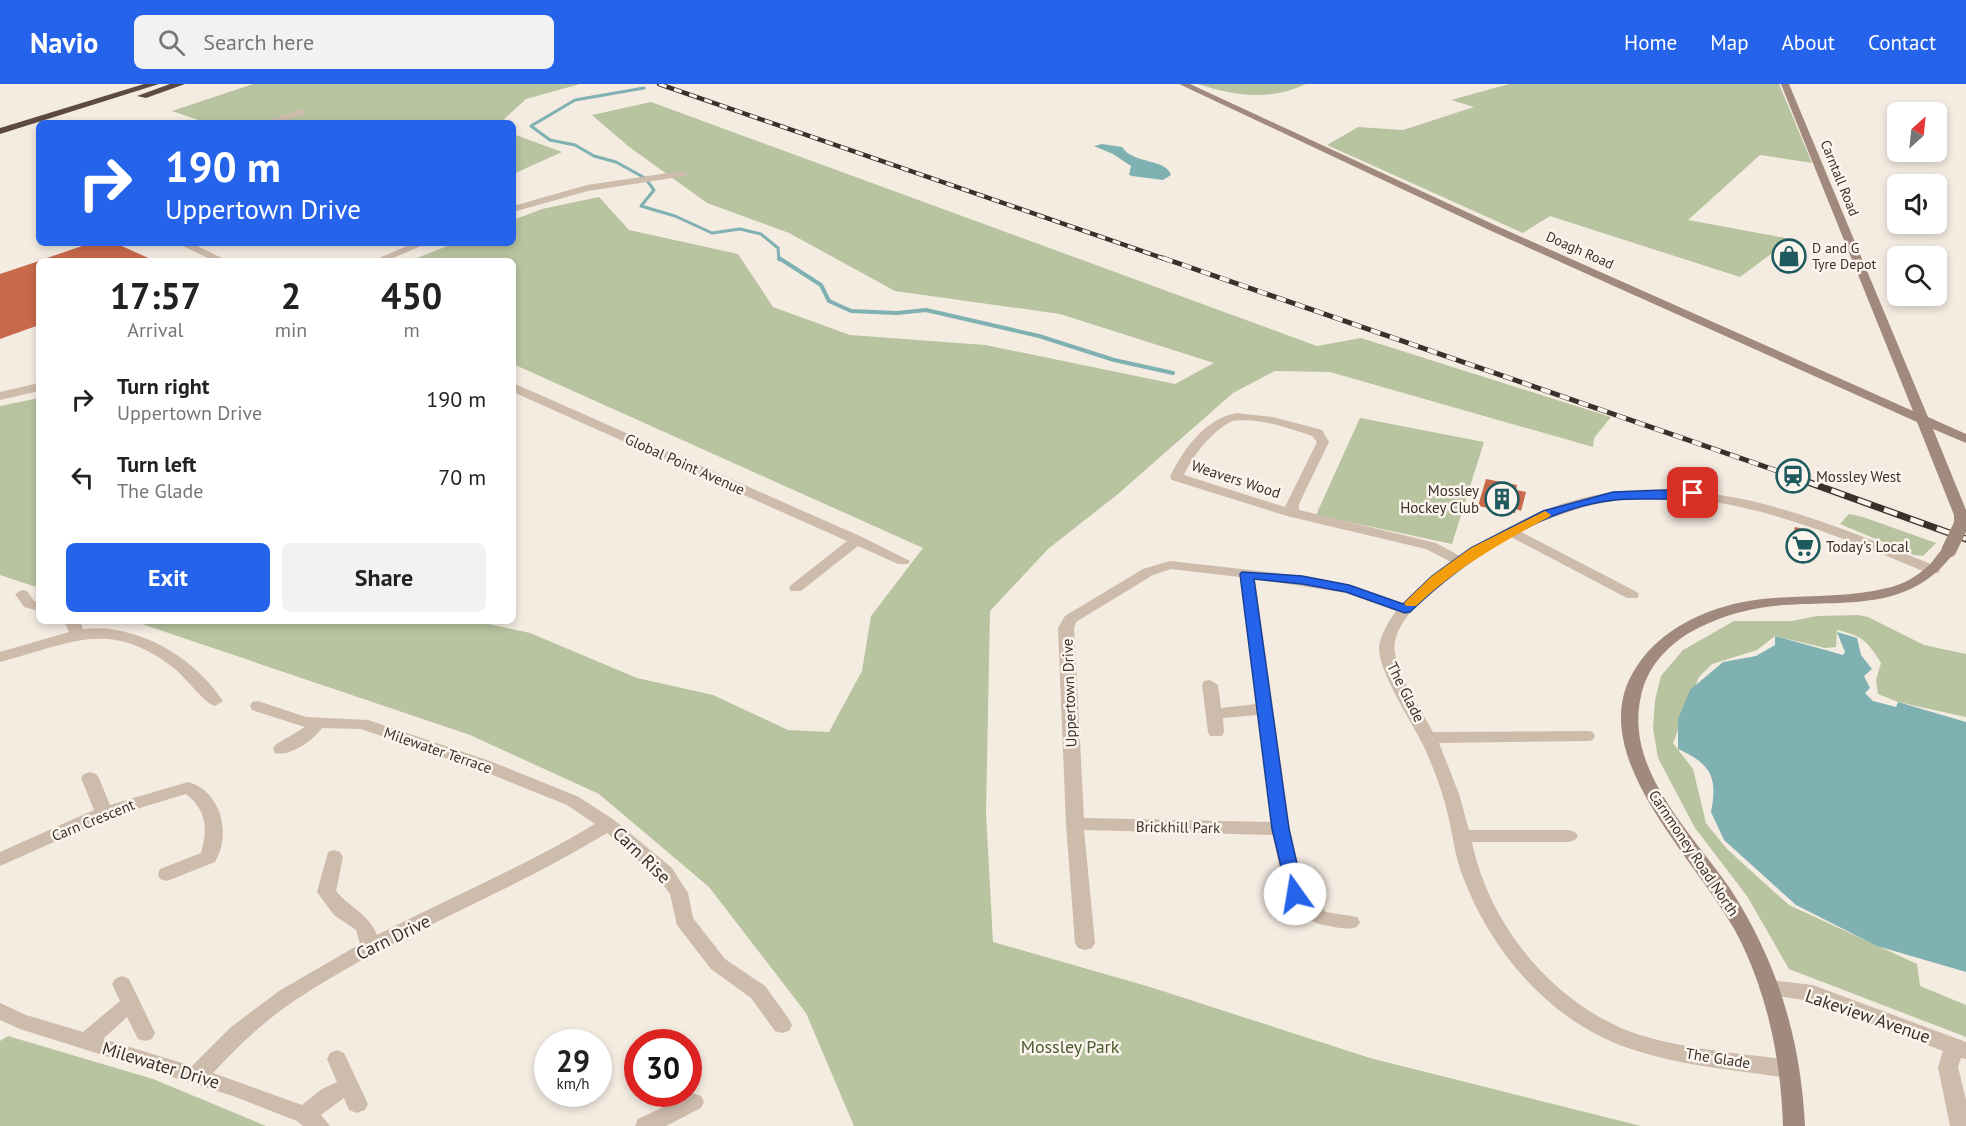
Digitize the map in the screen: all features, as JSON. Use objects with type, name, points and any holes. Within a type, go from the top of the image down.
[{"type":"highway","points":[[0,131],[154,84]]},
{"type":"highway","points":[[63,120],[180,84]]},
{"type":"highway","points":[[0,139],[36,128]]},
{"type":"street","name":"Doagh Road","points":[[1183,84],[1503,233],[1966,439]]},
{"type":"street","name":"Carntall Road","points":[[1785,84],[1920,418]]},
{"type":"street","points":[[276,120],[301,112]]},
{"type":"street","points":[[516,208],[587,188],[682,174]]},
{"type":"street","points":[[189,246],[216,258]]},
{"type":"street","points":[[385,258],[415,246]]},
{"type":"street","points":[[0,396],[36,388]]},
{"type":"street","name":"Global Point Avenue","points":[[516,388],[903,561]]},
{"type":"street","name":"Weavers Wood","points":[[1292,513],[1292,504],[1323,442],[1317,433],[1248,418],[1228,418],[1199,443],[1183,461],[1177,477],[1292,513],[1431,546],[1461,562]]},
{"type":"street","name":"Carnmoney Road North","points":[[1794,1126],[1789,1070],[1769,988],[1738,915],[1673,826],[1643,772],[1630,729],[1629,709],[1633,688],[1641,670],[1653,655],[1688,627],[1708,617],[1751,604],[1888,594],[1914,585],[1933,570],[1949,550],[1963,523],[1949,484],[1920,418]]},
{"type":"street","name":"The Glade","points":[[1789,1070],[1662,1050],[1629,1039],[1583,1016],[1549,990],[1514,954],[1501,936],[1471,876],[1455,805],[1429,738],[1390,664],[1386,649],[1392,631],[1405,609],[1437,579],[1461,562],[1548,513],[1613,496],[1693,493],[1732,498],[1776,509],[1933,570]]},
{"type":"street","points":[[1511,532],[1632,595]]},
{"type":"street","points":[[796,588],[857,540]]},
{"type":"street","name":"Uppertown Drive","points":[[1084,943],[1075,825],[1066,628],[1070,619],[1158,567],[1187,565],[1302,580],[1349,589],[1405,609]]},
{"type":"street","points":[[1247,574],[1263,709],[1281,829],[1295,894],[1311,911],[1322,918],[1350,922]]},
{"type":"street","points":[[22,594],[29,604],[36,605]]},
{"type":"street","points":[[0,657],[75,628],[104,633],[136,640],[175,662],[200,681],[215,700]]},
{"type":"street","points":[[1209,685],[1216,732]]},
{"type":"street","name":"Milewater Terrace","points":[[258,706],[305,722],[341,721],[362,724],[484,765],[573,801],[608,824]]},
{"type":"street","points":[[1215,714],[1263,709]]},
{"type":"street","points":[[281,749],[310,733],[317,722]]},
{"type":"street","points":[[1429,738],[1587,736]]},
{"type":"street","points":[[90,778],[104,813]]},
{"type":"street","name":"Carn Crescent","points":[[0,859],[104,813],[188,788],[207,804],[215,831],[214,861],[167,874]]},
{"type":"street","name":"Carn Drive","points":[[195,1077],[214,1053],[262,1014],[323,972],[371,946],[567,852],[608,824]]},
{"type":"street","name":"Carn Rise","points":[[608,824],[665,873],[679,893],[684,920],[718,964],[758,992],[782,1025]]},
{"type":"street","name":"Brickhill Park","points":[[1075,825],[1281,829]]},
{"type":"street","points":[[1462,836],[1569,837]]},
{"type":"street","points":[[334,857],[326,892],[341,910],[364,926],[371,946]]},
{"type":"street","points":[[122,984],[145,1033]]},
{"type":"street","name":"Lakeview Avenue","points":[[1769,988],[1813,993],[1961,1048]]},
{"type":"street","points":[[86,1041],[117,1013],[132,1003]]},
{"type":"street","name":"Milewater Drive","points":[[0,1011],[20,1021],[195,1077],[312,1120]]},
{"type":"street","points":[[1961,1048],[1948,1067],[1961,1126]]},
{"type":"street","points":[[312,1120],[330,1095],[353,1095],[337,1059]]},
{"type":"street","points":[[646,1126],[683,1107]]},
{"type":"green space","points":[[253,84],[580,84],[526,99],[503,120],[198,120],[172,111]]},
{"type":"green space","points":[[1198,84],[1306,84],[1279,93],[1252,95]]},
{"type":"green space","points":[[1509,84],[1779,84],[1812,163],[1760,155],[1688,220],[1791,239],[1740,277],[1550,216],[1523,233],[1327,145],[1358,127],[1403,130],[1474,107],[1451,100]]},
{"type":"green space","name":"Mossley Park","points":[[651,102],[1317,346],[1361,338],[1611,417],[1594,438],[1593,447],[1330,372],[1275,371],[1233,393],[1118,494],[1048,549],[990,611],[986,813],[993,942],[1150,987],[1370,1058],[1641,1126],[854,1126],[806,1013],[709,887],[599,794],[470,735],[142,624],[489,624],[530,633],[637,678],[713,695],[788,730],[829,732],[862,671],[871,616],[923,548],[516,365],[516,258],[417,258],[447,246],[516,246],[516,219],[542,209],[599,197],[629,230],[738,254],[773,307],[850,335],[985,345],[1175,384],[1214,363],[1060,314],[895,291],[789,233],[707,203],[628,146],[592,115]]},
{"type":"green space","points":[[516,135],[562,152],[516,173]]},
{"type":"green space","points":[[36,399],[36,587],[0,575],[0,406]]},
{"type":"green space","points":[[1360,418],[1484,442],[1452,544],[1316,515]]},
{"type":"green space","points":[[1849,514],[1936,543],[1923,556],[1914,555],[1840,524]]},
{"type":"green space","points":[[1858,615],[1868,617],[1924,645],[1966,654],[1966,717],[1898,702],[1878,694],[1876,680],[1881,663],[1864,640],[1837,630],[1836,647],[1825,648],[1775,636],[1757,650],[1712,664],[1699,677],[1673,743],[1693,769],[1706,823],[1727,849],[1789,905],[1917,964],[1920,986],[1966,1005],[1966,1037],[1789,969],[1747,896],[1695,828],[1658,758],[1653,728],[1655,700],[1661,676],[1683,650],[1734,621],[1792,621],[1817,616]]},
{"type":"green space","points":[[8,1036],[153,1079],[266,1126],[0,1126],[0,1041]]},
{"type":"water","points":[[1102,144],[1122,147],[1134,157],[1163,166],[1171,175],[1163,180],[1129,175],[1131,166],[1113,154],[1094,146]]},
{"type":"water","points":[[1837,632],[1857,638],[1861,655],[1872,669],[1864,676],[1870,688],[1865,693],[1873,701],[1896,707],[1898,702],[1966,722],[1966,972],[1877,946],[1796,905],[1724,840],[1711,812],[1713,790],[1710,773],[1698,760],[1678,749],[1678,719],[1690,690],[1723,662],[1756,656],[1775,645],[1775,636],[1843,655],[1845,652]]},
{"type":"building","points":[[82,246],[122,246],[148,258],[47,258]]},
{"type":"building","points":[[36,262],[36,326],[0,339],[0,274]]},
{"type":"building","name":"Mossley Hockey Club","points":[[1486,479],[1517,485],[1516,490],[1526,492],[1521,511],[1516,509],[1515,513],[1478,506]]},
{"type":"building","name":"Today's Local","points":[[1795,527],[1809,530],[1817,537],[1813,559],[1789,553]]},
{"type":"waterway","points":[[644,88],[575,100],[531,126],[550,140],[575,145],[594,156],[616,162],[645,178],[654,190],[641,206],[675,216],[712,233],[740,229],[761,234],[778,248],[779,260]]},
{"type":"waterway","points":[[779,258],[821,285],[829,301],[851,311],[897,313],[926,310],[1039,336],[1114,360],[1173,373]]},
{"type":"railway","points":[[659,84],[1168,260]]},
{"type":"railway","points":[[1163,258],[1809,482]]},
{"type":"railway","points":[[1805,481],[1966,539]]},
{"type":"slow traffic","points":[[1411,603],[1437,579],[1476,551],[1545,515]]},
{"type":"place","name":"D and G Tyre Depot","points":[[1789,256]]},
{"type":"place","name":"Mossley West","points":[[1793,476]]},
{"type":"place","name":"Mossley Hockey Club","points":[[1502,499]]},
{"type":"place","name":"Today's Local","points":[[1803,546]]},
{"type":"route","points":[[1295,894],[1281,829],[1263,709],[1247,574],[1302,580],[1349,589],[1405,609],[1437,579],[1476,551],[1548,513],[1613,496],[1653,492],[1693,493]]}]
